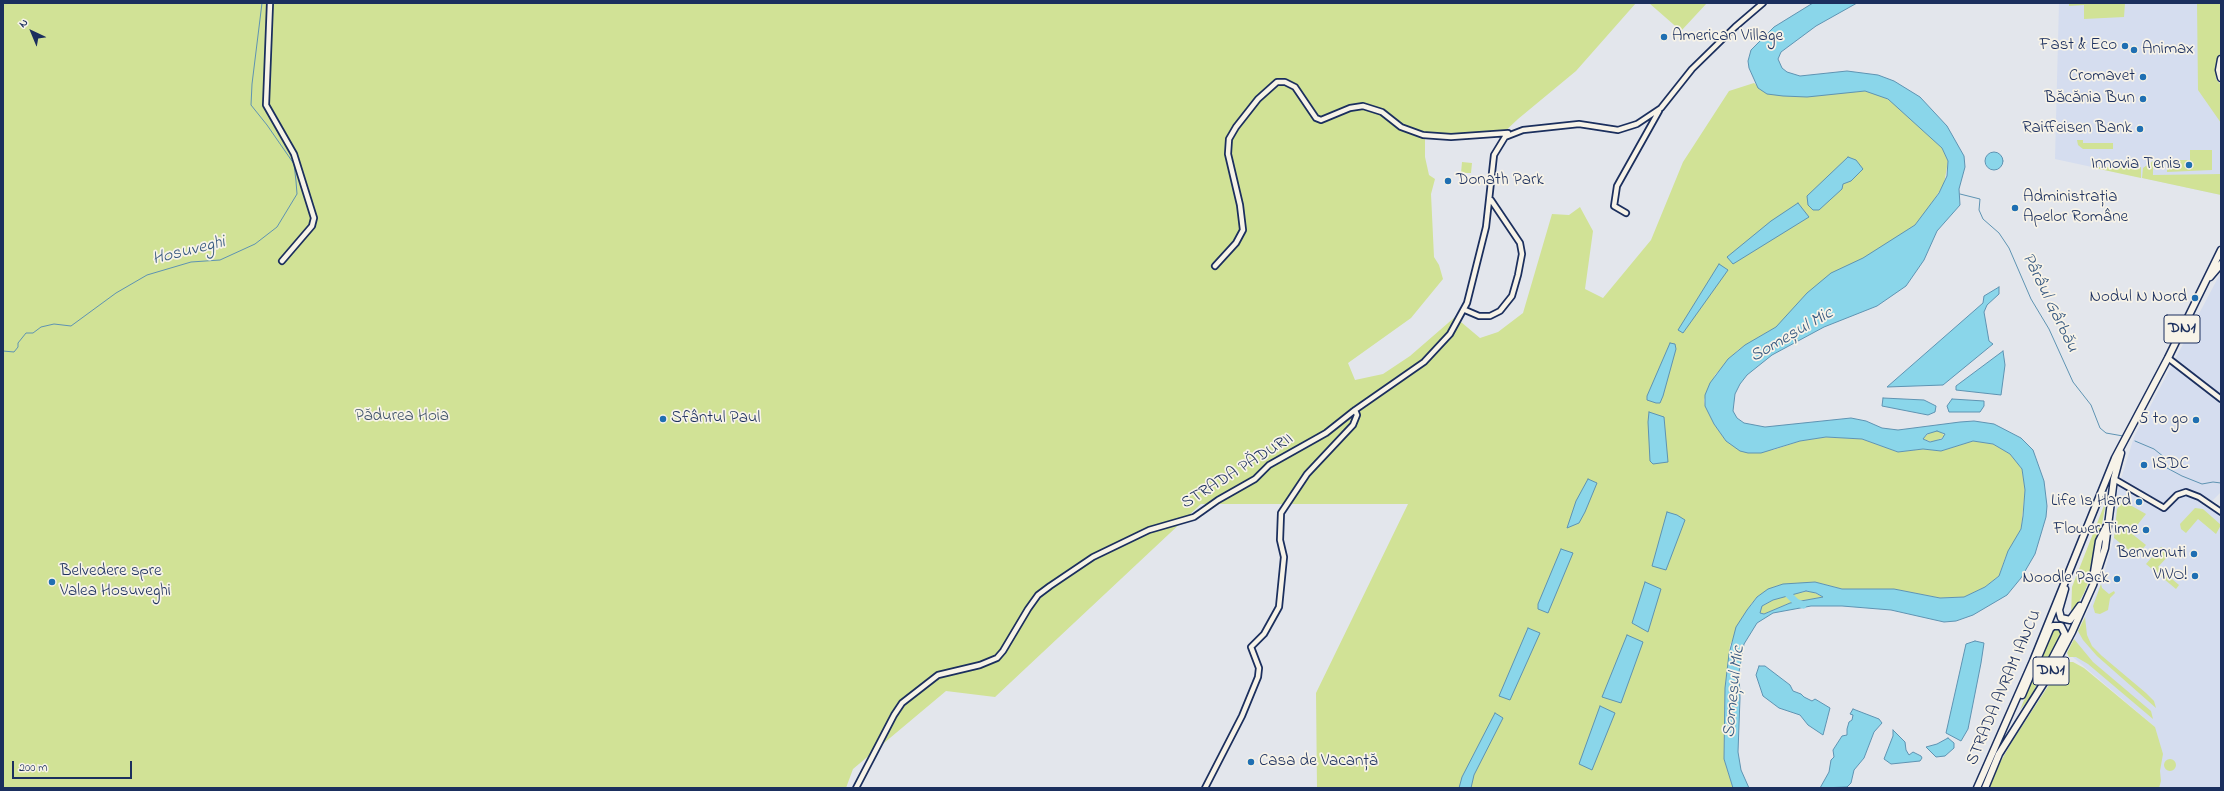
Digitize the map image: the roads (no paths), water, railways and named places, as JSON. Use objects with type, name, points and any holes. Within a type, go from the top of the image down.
[{"type":"main road","points":[[2221,59],[2219,70],[2221,78]]},
{"type":"main road","name":"DN1","points":[[2127,437],[2221,250]]},
{"type":"main road","points":[[2203,286],[2221,264]]},
{"type":"main road","name":"STRADA AVRAM IANCU","points":[[1985,788],[1999,754],[2032,702],[2072,632],[2092,585],[2105,548],[2114,479],[2127,437]]},
{"type":"main road","name":"STRADA AVRAM IANCU","points":[[1977,788],[2012,709],[2111,467],[2127,437]]},
{"type":"main road","points":[[2066,579],[2059,614],[2062,618],[2070,620],[2079,608],[2090,582],[2099,541],[2108,521]]},
{"type":"main road","points":[[2012,709],[2027,688],[2050,629],[2053,626],[2061,626],[2065,634],[2036,690],[2032,702]]},
{"type":"street","points":[[270,3],[266,105],[294,154],[314,218],[312,226],[282,260]]},
{"type":"street","points":[[1626,214],[1614,206],[1617,186],[1661,108],[1692,69],[1735,27],[1763,3]]},
{"type":"street","points":[[1215,266],[1236,244],[1243,230],[1239,199],[1228,154],[1229,139],[1236,127],[1258,99],[1277,82],[1287,82],[1298,89],[1316,118],[1321,120],[1350,108],[1363,106],[1382,112],[1401,127],[1423,135],[1451,137],[1510,133],[1528,129],[1578,124],[1612,130],[1624,130],[1637,124],[1661,108]]},
{"type":"street","name":"STRADA PĂDURII","points":[[856,788],[894,715],[902,703],[938,675],[980,665],[997,658],[1008,645],[1024,615],[1046,589],[1092,558],[1149,530],[1194,517],[1218,500],[1255,478],[1269,465],[1330,430],[1355,410],[1421,366],[1450,334],[1465,310],[1476,269],[1490,198],[1494,155],[1501,141],[1510,133]]},
{"type":"street","points":[[1465,310],[1479,316],[1490,316],[1500,311],[1512,296],[1518,275],[1522,254],[1520,243],[1490,198]]},
{"type":"street","points":[[2168,358],[2221,399]]},
{"type":"street","points":[[1205,788],[1242,716],[1258,677],[1259,668],[1251,646],[1264,634],[1276,614],[1280,601],[1284,557],[1280,540],[1281,513],[1308,474],[1353,425],[1357,415],[1355,410]]},
{"type":"street","points":[[2114,479],[2164,508],[2177,495],[2186,492],[2199,497],[2221,512]]},
{"type":"water","points":[[1813,3],[1857,3],[1816,26],[1781,52],[1778,59],[1782,68],[1787,72],[1800,76],[1847,71],[1878,75],[1894,81],[1920,97],[1947,126],[1964,156],[1965,167],[1959,189],[1960,205],[1937,231],[1924,260],[1906,286],[1877,306],[1824,327],[1772,355],[1747,375],[1740,384],[1735,394],[1733,411],[1737,418],[1744,423],[1765,427],[1851,418],[1866,421],[1882,428],[1898,430],[1974,421],[1994,424],[2021,438],[2033,450],[2044,481],[2047,506],[2046,517],[2035,554],[2021,578],[2007,595],[1973,615],[1956,621],[1944,622],[1891,610],[1842,606],[1811,606],[1773,613],[1757,623],[1744,644],[1739,672],[1740,698],[1738,752],[1741,770],[1749,788],[1733,788],[1724,759],[1725,688],[1729,654],[1736,627],[1757,597],[1768,589],[1783,584],[1815,582],[1842,589],[1894,589],[1940,598],[1964,597],[1985,587],[1999,576],[2008,551],[2021,529],[2025,490],[2022,469],[2010,454],[1993,444],[1973,441],[1941,451],[1923,449],[1898,452],[1862,439],[1826,437],[1800,441],[1761,453],[1748,453],[1740,451],[1726,441],[1714,424],[1705,406],[1705,395],[1710,383],[1728,359],[1745,345],[1776,327],[1807,293],[1831,273],[1863,258],[1915,225],[1939,193],[1947,176],[1948,161],[1942,148],[1888,99],[1865,91],[1807,97],[1767,94],[1758,88],[1749,68],[1748,61],[1751,50],[1774,27]],"holes":[[[1937,431],[1945,434],[1942,439],[1930,442],[1923,439],[1927,434]],[[1806,591],[1816,593],[1823,597],[1790,603],[1764,614],[1760,613],[1762,606],[1773,600]]]},
{"type":"water","points":[[1994,152],[2001,154],[2003,161],[2001,168],[1994,170],[1987,168],[1985,161],[1987,154]]},
{"type":"water","points":[[1848,157],[1856,160],[1863,169],[1851,181],[1843,184],[1842,189],[1819,210],[1813,210],[1808,205],[1807,196]]},
{"type":"water","points":[[1798,203],[1809,217],[1733,264],[1727,257],[1771,221]]},
{"type":"water","points":[[1719,264],[1728,270],[1683,333],[1678,330]]},
{"type":"water","points":[[1999,287],[1999,294],[1987,305],[1984,312],[1989,341],[1993,344],[1943,385],[1887,387],[1983,303],[1984,296]]},
{"type":"water","points":[[1670,343],[1675,344],[1676,349],[1663,396],[1660,403],[1656,403],[1647,400],[1647,396]]},
{"type":"water","points":[[2003,351],[2005,365],[2001,395],[1956,390],[1956,386]]},
{"type":"water","points":[[1883,398],[1924,400],[1936,406],[1935,412],[1928,415],[1882,406]]},
{"type":"water","points":[[1952,399],[1984,401],[1984,406],[1980,412],[1949,412],[1947,406]]},
{"type":"water","points":[[1649,412],[1664,417],[1668,462],[1653,464],[1650,461],[1648,422]]},
{"type":"water","points":[[1588,479],[1597,483],[1585,512],[1579,523],[1567,528],[1576,501]]},
{"type":"water","points":[[1667,512],[1677,515],[1685,520],[1666,570],[1652,566]]},
{"type":"water","points":[[1561,549],[1573,553],[1548,613],[1538,609],[1538,604]]},
{"type":"water","points":[[1645,582],[1661,589],[1648,632],[1632,623]]},
{"type":"water","points":[[1528,628],[1540,633],[1510,700],[1499,696]]},
{"type":"water","points":[[1627,635],[1643,642],[1621,703],[1602,697]]},
{"type":"water","points":[[1975,641],[1984,643],[1968,729],[1961,741],[1946,733],[1966,644]]},
{"type":"water","points":[[1759,666],[1765,666],[1790,685],[1793,691],[1812,701],[1815,699],[1830,708],[1823,735],[1808,725],[1800,715],[1779,708],[1763,696],[1756,675]]},
{"type":"water","points":[[1600,706],[1615,713],[1592,770],[1579,764]]},
{"type":"water","points":[[1853,709],[1879,719],[1882,723],[1874,732],[1864,758],[1854,770],[1851,783],[1847,787],[1820,788],[1829,772],[1831,760],[1834,757],[1833,750],[1842,736],[1847,735],[1849,722],[1852,720],[1853,715],[1850,714]]},
{"type":"water","points":[[1495,713],[1503,718],[1474,775],[1471,788],[1459,788],[1462,777]]},
{"type":"water","points":[[1893,730],[1905,742],[1906,750],[1909,755],[1913,752],[1921,756],[1922,758],[1920,761],[1891,764],[1884,759],[1893,736]]},
{"type":"water","points":[[1948,738],[1954,743],[1954,748],[1945,756],[1936,757],[1926,747],[1937,744]]},
{"type":"waterway","name":"Hosuveghi","points":[[3,351],[14,352],[18,347],[18,343],[26,333],[33,333],[41,327],[54,324],[71,326],[116,293],[147,275],[191,262],[220,260],[255,244],[277,227],[297,194],[294,164],[251,105],[252,84],[262,3]]},
{"type":"waterway","name":"Pârâul Gârbău","points":[[1960,194],[1980,199],[1979,210],[1983,219],[1999,233],[2009,248],[2031,299],[2049,329],[2073,382],[2091,405],[2100,428],[2106,433],[2123,436]]},
{"type":"waterway","name":"Pârâul Gârbău","points":[[2135,441],[2154,449],[2164,457],[2167,468],[2182,476],[2202,484],[2213,482],[2221,483]]},
{"type":"waterway","name":"Someșul Mic","points":[[1786,592],[1796,602],[1803,605]]},
{"type":"place","name":"American Village","points":[[1664,37]]},
{"type":"place","name":"Fast & Eco","points":[[2125,46]]},
{"type":"place","name":"Animax","points":[[2134,50]]},
{"type":"place","name":"Cromavet","points":[[2143,77]]},
{"type":"place","name":"Băcănia Bun","points":[[2143,99]]},
{"type":"place","name":"Raiffeisen Bank","points":[[2140,129]]},
{"type":"place","name":"Innovia Tenis","points":[[2189,165]]},
{"type":"place","name":"Donath Park","points":[[1448,181]]},
{"type":"place","name":"Administrația Apelor Române","points":[[2015,208]]},
{"type":"place","name":"Nodul N Nord","points":[[2195,298]]},
{"type":"place","name":"Sfântul Paul","points":[[663,419]]},
{"type":"place","name":"5 to go","points":[[2196,420]]},
{"type":"place","name":"ISDC","points":[[2144,465]]},
{"type":"place","name":"Life Is Hard","points":[[2139,502]]},
{"type":"place","name":"Flower Time","points":[[2146,530]]},
{"type":"place","name":"Benvenuti","points":[[2194,554]]},
{"type":"place","name":"VIVO!","points":[[2195,576]]},
{"type":"place","name":"Noodle Pack","points":[[2117,579]]},
{"type":"place","name":"Belvedere spre Valea Hosuveghi","points":[[52,582]]},
{"type":"place","name":"Casa de Vacanță","points":[[1251,762]]},
{"type":"park label","name":"Pădurea Hoia","points":[[402,417]]}]
